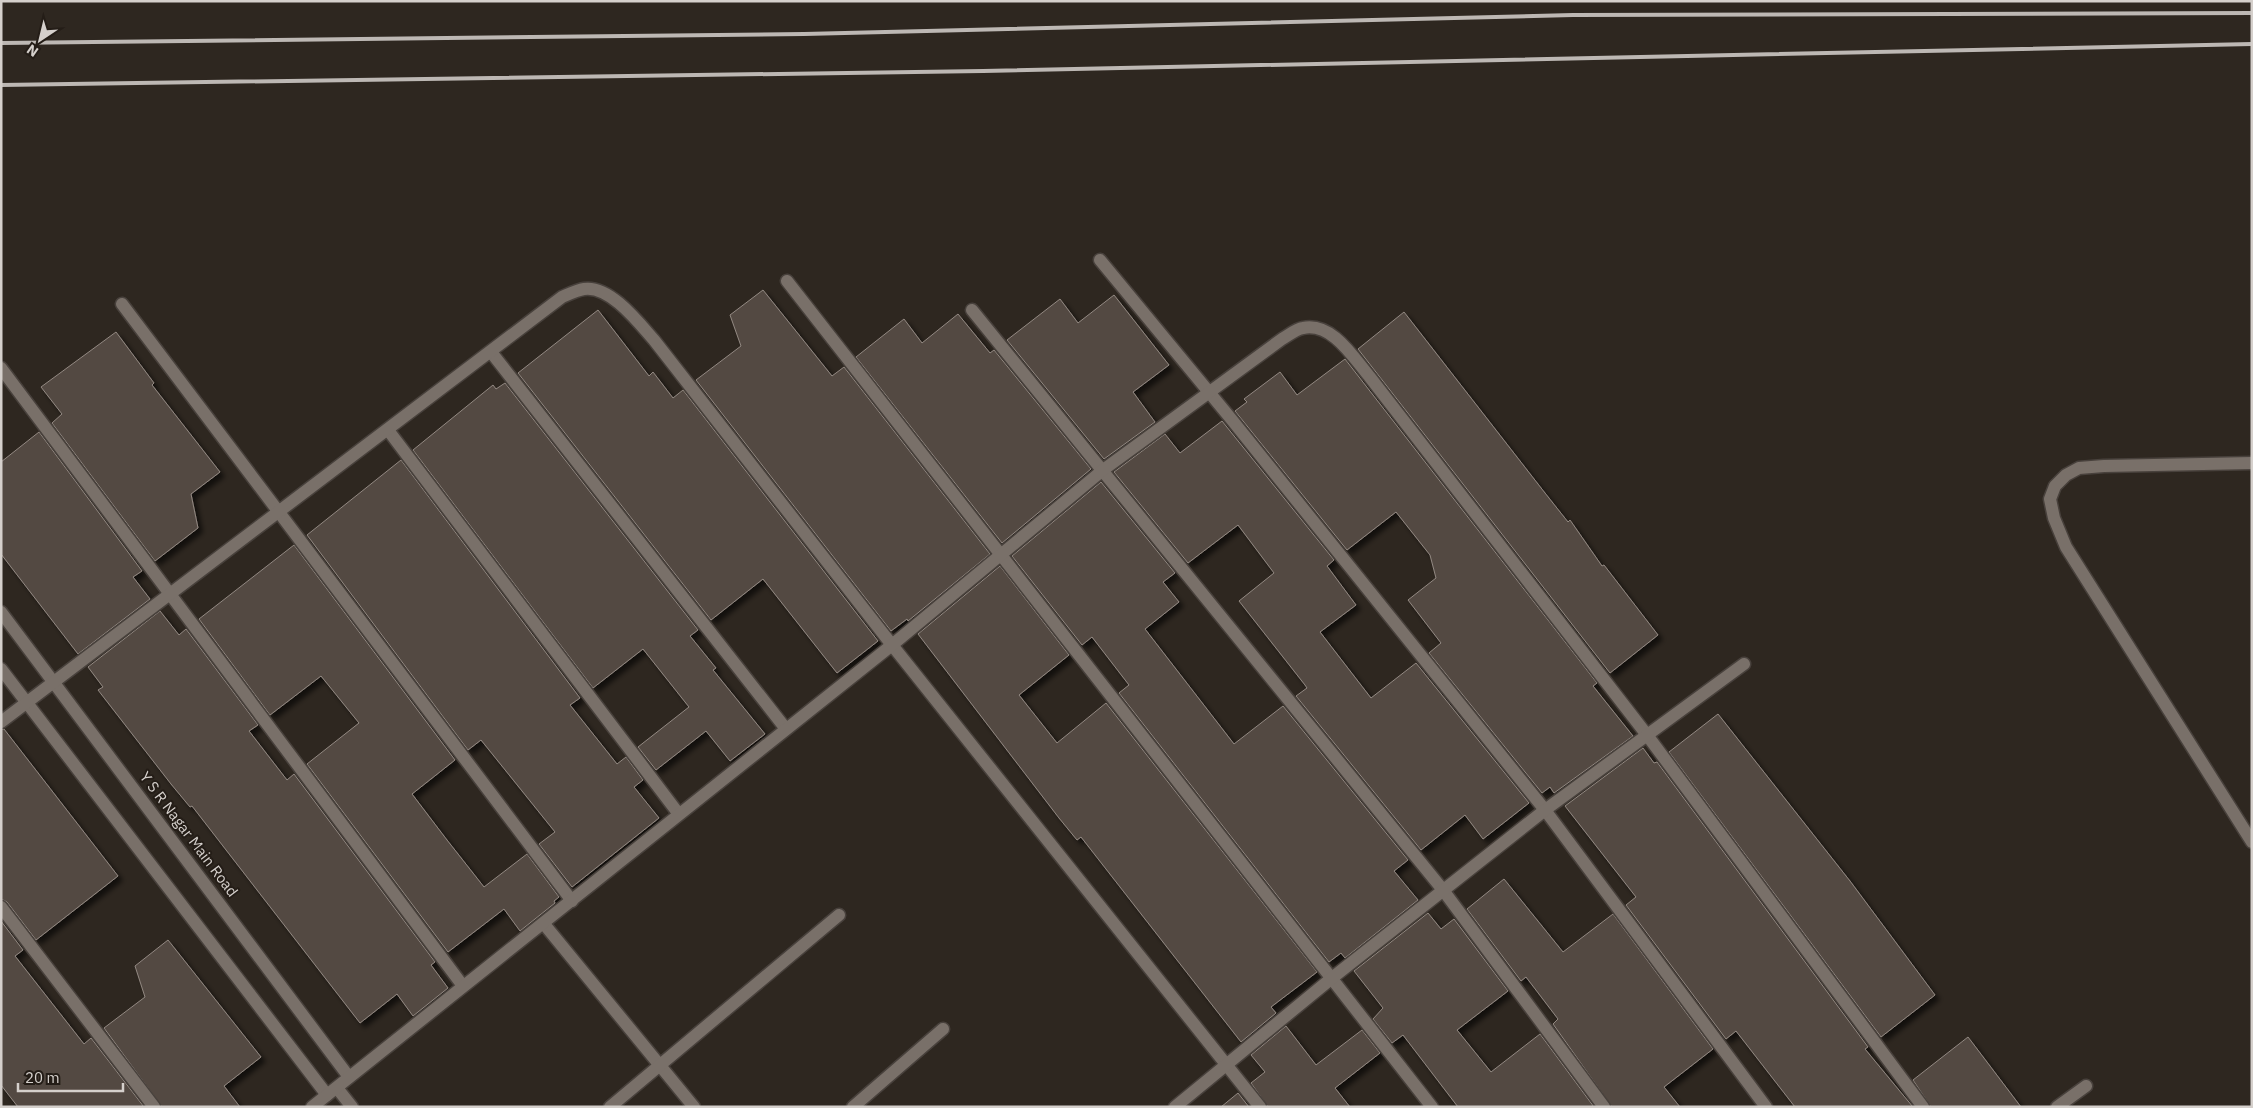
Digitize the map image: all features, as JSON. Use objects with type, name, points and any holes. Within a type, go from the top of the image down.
[{"type":"street","points":[[1100,260],[1209,392],[1545,810],[1766,1107]]},
{"type":"street","points":[[787,281],[1003,554],[1432,1107]]},
{"type":"street","points":[[1,722],[562,297],[585,289],[605,293],[628,311],[654,340],[892,645],[1260,1107]]},
{"type":"street","points":[[122,304],[572,901]]},
{"type":"street","points":[[972,310],[1443,890],[1604,1107]]},
{"type":"street","points":[[312,1107],[892,645],[1103,470],[1282,339],[1301,328],[1315,327],[1329,333],[1369,376],[1647,735],[1924,1107]]},
{"type":"street","points":[[491,352],[786,729]]},
{"type":"street","points":[[1,368],[463,986]]},
{"type":"street","points":[[388,430],[678,814]]},
{"type":"street","points":[[2252,463],[2079,468],[2066,475],[2055,486],[2050,499],[2066,547],[2252,842]]},
{"type":"street","name":"Y S R Nagar Main Road","points":[[1,612],[349,1078]]},
{"type":"street","points":[[1175,1107],[1332,978],[1545,810],[1744,664]]},
{"type":"street","points":[[1,669],[332,1092],[352,1107]]},
{"type":"street","points":[[1,907],[154,1107]]},
{"type":"street","points":[[610,1107],[839,915]]},
{"type":"street","points":[[544,924],[694,1107]]},
{"type":"street","points":[[853,1107],[944,1029]]},
{"type":"street","points":[[2057,1107],[2086,1086]]},
{"type":"building","points":[[763,290],[832,376],[844,367],[990,554],[908,621],[907,619],[891,631],[696,380],[741,346],[730,315]]},
{"type":"building","points":[[1114,295],[1169,365],[1133,392],[1155,422],[1104,459],[1007,340],[1060,299],[1078,323]]},
{"type":"building","points":[[598,310],[649,376],[653,372],[673,398],[683,390],[878,641],[837,673],[763,579],[711,620],[518,373]]},
{"type":"building","points":[[1404,312],[1568,522],[1570,520],[1602,566],[1604,565],[1658,635],[1610,673],[1358,349]]},
{"type":"building","points":[[958,314],[990,353],[994,350],[1091,469],[1002,543],[856,357],[904,319],[922,343]]},
{"type":"building","points":[[116,332],[154,383],[152,385],[220,472],[191,494],[198,528],[155,561],[52,423],[62,414],[41,387]]},
{"type":"building","points":[[1345,359],[1597,683],[1593,686],[1633,736],[1554,793],[1550,787],[1542,793],[1429,653],[1441,643],[1408,600],[1436,578],[1430,555],[1396,512],[1347,550],[1235,411],[1247,402],[1244,399],[1280,372],[1297,395]]},
{"type":"building","points":[[505,383],[698,630],[690,636],[716,668],[713,670],[765,734],[730,761],[706,731],[656,770],[638,747],[689,707],[643,649],[593,688],[413,450],[493,385],[496,389]]},
{"type":"building","points":[[1222,421],[1334,560],[1327,566],[1356,605],[1320,632],[1371,698],[1416,663],[1529,803],[1483,839],[1465,815],[1421,850],[1296,696],[1307,688],[1239,601],[1274,573],[1238,525],[1188,563],[1114,472],[1165,434],[1180,453]]},
{"type":"building","points":[[39,432],[142,571],[133,577],[150,599],[78,654],[1,554],[1,462]]},
{"type":"building","points":[[401,460],[580,698],[570,705],[617,764],[626,757],[643,780],[634,787],[659,818],[572,887],[539,844],[555,832],[481,740],[468,750],[307,535]]},
{"type":"building","points":[[1101,482],[1175,573],[1163,582],[1179,602],[1145,629],[1234,744],[1283,706],[1408,860],[1394,871],[1418,900],[1345,958],[1341,953],[1329,962],[1119,693],[1129,685],[1092,637],[1082,645],[1012,556]]},
{"type":"building","points":[[294,545],[455,760],[412,794],[484,887],[527,854],[559,897],[554,901],[555,903],[520,931],[504,909],[448,952],[307,764],[359,723],[321,676],[270,715],[199,619]]},
{"type":"building","points":[[1000,566],[1069,655],[1019,695],[1057,743],[1106,703],[1317,972],[1271,1007],[1276,1013],[1241,1042],[1081,837],[1077,840],[1059,818],[918,634]]},
{"type":"building","points":[[160,611],[179,635],[186,629],[258,725],[249,731],[287,780],[294,774],[435,962],[431,965],[448,988],[413,1016],[397,994],[360,1023],[192,806],[190,807],[171,784],[98,690],[103,687],[88,667]]},
{"type":"building","points":[[1718,714],[1850,881],[1935,995],[1881,1037],[1669,752]]},
{"type":"building","points":[[4,729],[118,876],[36,940],[7,902],[1,899],[1,730]]},
{"type":"building","points":[[1643,748],[1654,763],[1657,762],[1868,1047],[1865,1049],[1913,1107],[1795,1107],[1736,1031],[1726,1039],[1626,905],[1636,897],[1565,806]]},
{"type":"building","points":[[1504,879],[1563,952],[1613,914],[1713,1049],[1664,1087],[1680,1107],[1612,1107],[1553,1024],[1558,1019],[1526,977],[1521,981],[1467,909]]},
{"type":"building","points":[[1428,913],[1441,929],[1454,919],[1508,991],[1457,1030],[1491,1072],[1540,1034],[1594,1107],[1458,1107],[1403,1035],[1392,1043],[1373,1019],[1383,1008],[1354,971]]},
{"type":"building","points":[[1,921],[23,950],[15,956],[84,1044],[91,1038],[144,1107],[18,1107],[1,1085]]},
{"type":"building","points":[[168,940],[261,1057],[224,1086],[240,1107],[162,1107],[104,1028],[145,997],[135,966]]},
{"type":"building","points":[[1286,1026],[1316,1065],[1362,1030],[1380,1053],[1335,1088],[1350,1107],[1268,1107],[1251,1083],[1265,1072],[1251,1055]]},
{"type":"building","points":[[1968,1037],[2021,1107],[1931,1107],[1913,1080]]},
{"type":"building","points":[[1238,1093],[1249,1107],[1221,1107]]},
{"type":"railway","points":[[1,43],[804,34],[1573,15],[2252,13]]},
{"type":"railway","points":[[1,85],[983,71],[2252,44]]}]
